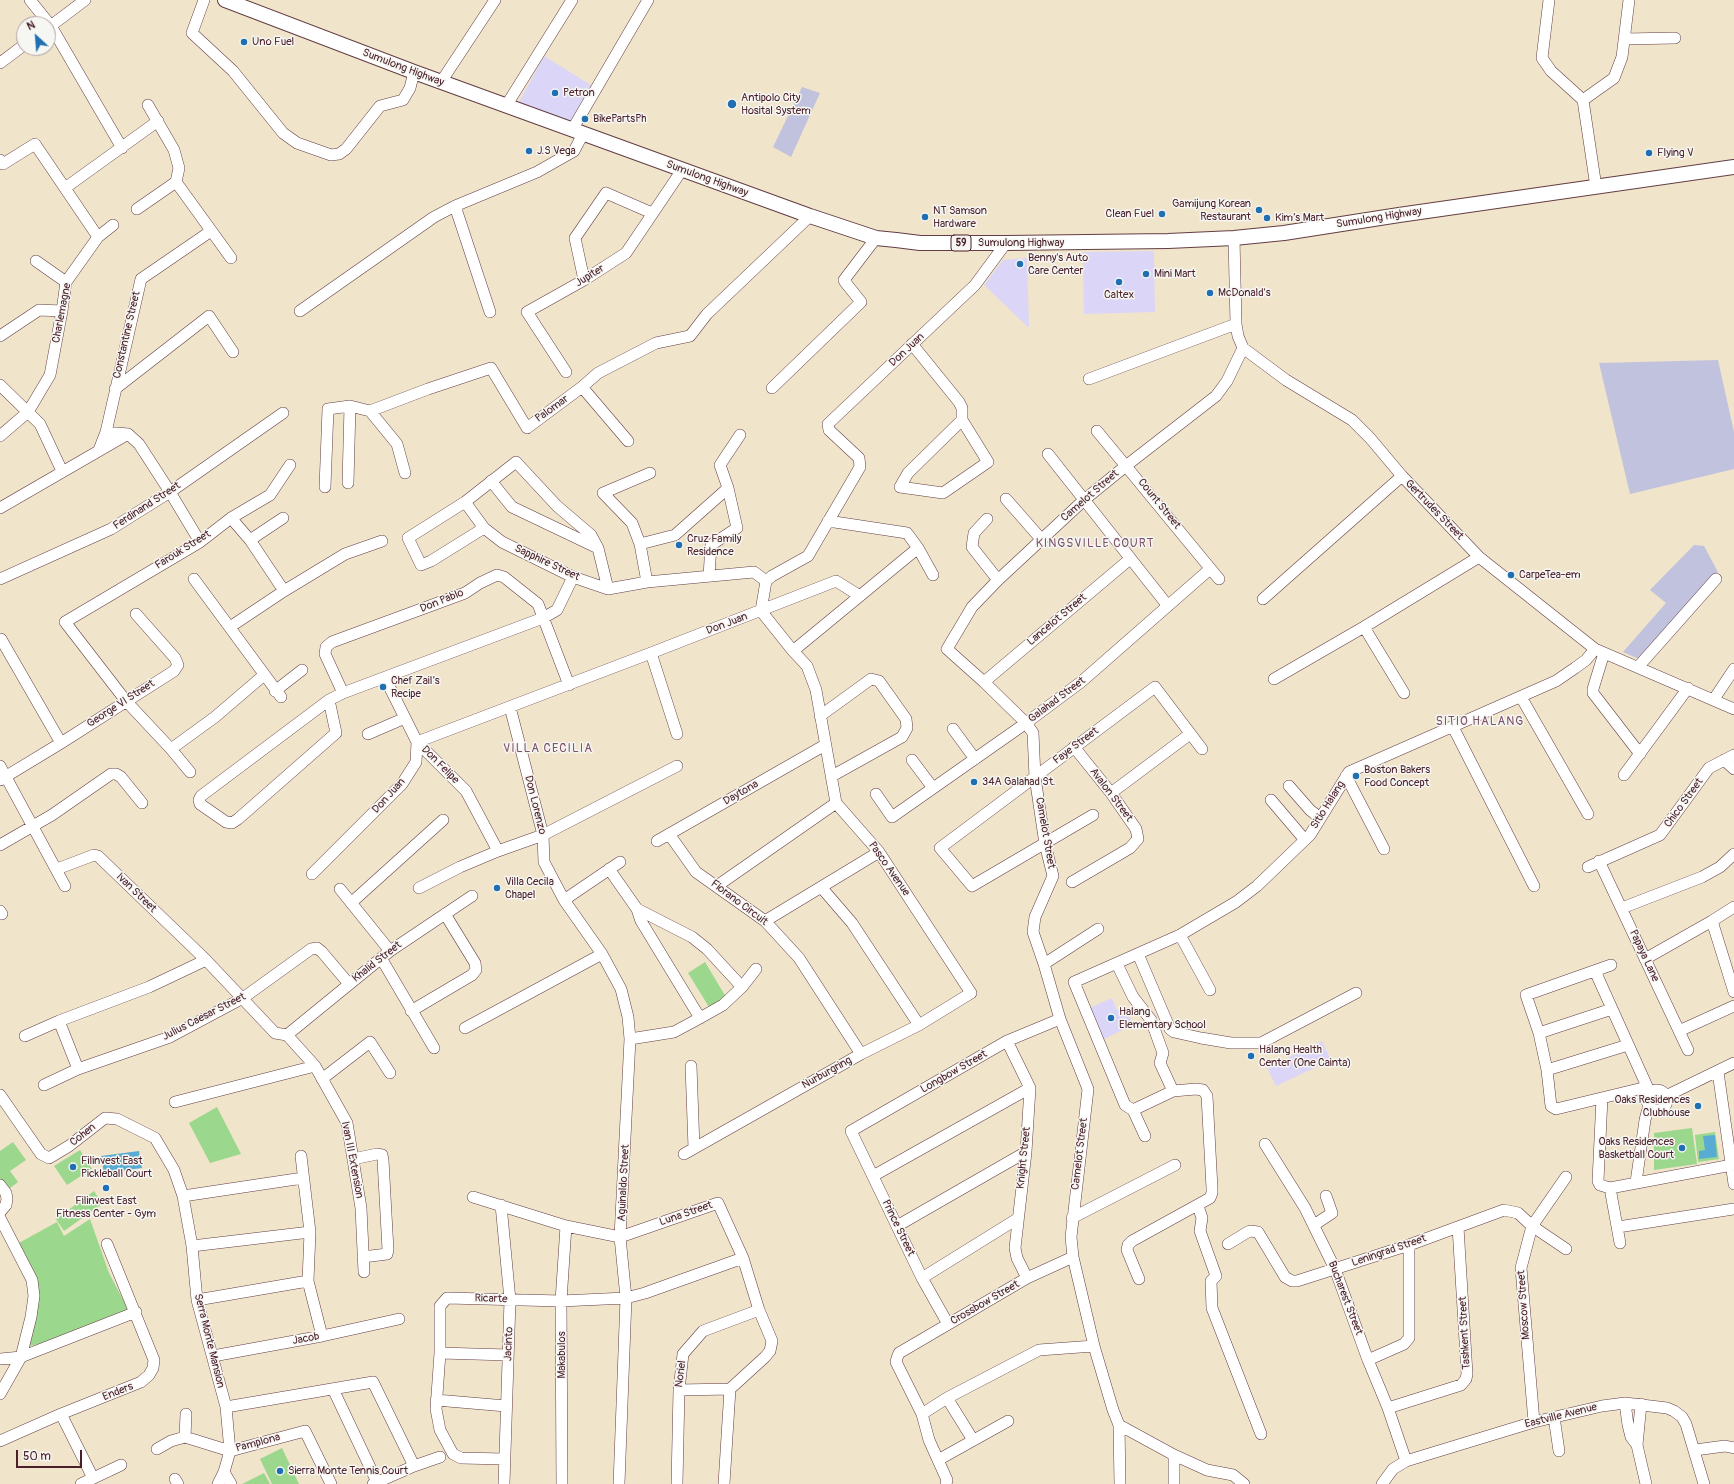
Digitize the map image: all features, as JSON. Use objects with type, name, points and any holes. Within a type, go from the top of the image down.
[{"type":"main road","name":"Sumulong Highway","points":[[225,0],[441,82],[810,216],[876,238],[920,243],[1168,241],[1234,238],[1284,233],[1399,215],[1734,168]]},
{"type":"street","points":[[30,0],[41,16]]},
{"type":"street","points":[[56,22],[85,0]]},
{"type":"street","points":[[204,0],[192,33],[233,71],[283,133],[297,143],[331,156],[339,154],[346,149],[380,106],[403,100],[410,88],[414,72]]},
{"type":"street","points":[[441,82],[495,0]]},
{"type":"street","points":[[506,106],[572,0]]},
{"type":"street","points":[[300,311],[434,217],[455,206],[537,172],[574,151],[578,132],[648,0]]},
{"type":"street","points":[[1549,0],[1542,58],[1551,71],[1583,100],[1596,188]]},
{"type":"street","points":[[1583,100],[1614,78],[1622,57],[1629,0]]},
{"type":"street","points":[[1625,39],[1675,38]]},
{"type":"street","points":[[56,39],[122,148]]},
{"type":"street","points":[[0,63],[16,51]]},
{"type":"street","points":[[137,209],[176,182],[179,168],[174,150],[148,105]]},
{"type":"street","points":[[65,188],[158,121]]},
{"type":"street","points":[[0,160],[3,164],[35,144],[98,237]]},
{"type":"street","name":"Jupiter","points":[[566,372],[527,312],[584,280],[626,253],[682,170]]},
{"type":"street","points":[[176,182],[231,258]]},
{"type":"street","points":[[584,280],[575,238],[606,193],[652,213]]},
{"type":"street","points":[[455,206],[490,312]]},
{"type":"street","name":"Palomar","points":[[370,411],[428,389],[491,368],[527,428],[582,387],[598,373],[656,343],[690,336],[707,314],[810,216]]},
{"type":"street","name":"Charlemagne","points":[[0,436],[28,412],[50,374],[66,282],[98,237],[113,225]]},
{"type":"street","name":"Constantine Street","points":[[99,450],[106,432],[140,279],[211,231]]},
{"type":"street","points":[[772,388],[861,302],[844,280],[876,238]]},
{"type":"street","points":[[1234,238],[1236,324],[1238,336],[1243,348]]},
{"type":"street","name":"Don Juan","points":[[312,874],[402,784],[416,762],[417,742],[761,611],[766,581],[772,576],[808,556],[860,467],[859,458],[829,430],[828,424],[975,285],[1006,243]]},
{"type":"street","points":[[36,261],[66,282]]},
{"type":"street","points":[[0,336],[38,310],[62,311]]},
{"type":"street","points":[[115,388],[209,316],[233,352]]},
{"type":"street","points":[[1090,379],[1236,324]]},
{"type":"street","points":[[912,344],[960,402],[962,408],[962,420],[988,462],[943,493],[900,487],[908,474],[962,420]]},
{"type":"street","name":"Camelot Street","points":[[1120,1484],[1119,1425],[1094,1346],[1073,1257],[1071,1237],[1088,1089],[1060,1019],[1033,932],[1035,917],[1053,876],[1045,844],[1036,777],[1033,733],[1026,723],[948,649],[972,607],[998,580],[1084,500],[1216,396],[1227,381],[1243,348]]},
{"type":"street","name":"Gertrudes Street","points":[[1243,348],[1286,380],[1352,420],[1478,557],[1600,651],[1714,699],[1734,709]]},
{"type":"street","points":[[0,385],[40,424],[62,472]]},
{"type":"street","points":[[582,387],[628,442]]},
{"type":"street","points":[[348,483],[350,406]]},
{"type":"street","points":[[325,487],[328,409],[350,406],[370,411],[397,444],[405,473]]},
{"type":"street","name":"Ferdinand Street","points":[[0,578],[111,529],[170,492],[283,413]]},
{"type":"street","name":"Count Street","points":[[1097,431],[1127,465],[1219,579]]},
{"type":"street","points":[[106,432],[128,434],[139,444],[200,542]]},
{"type":"street","points":[[0,508],[128,434]]},
{"type":"street","points":[[710,576],[711,545],[737,528],[728,488],[720,465],[740,435]]},
{"type":"street","points":[[1048,454],[1168,606]]},
{"type":"street","points":[[484,528],[431,561],[421,565],[408,538],[465,502],[516,462],[557,506],[591,535],[598,548],[608,589]]},
{"type":"street","name":"Farouk Street","points":[[126,701],[65,622],[200,542],[231,518],[270,495],[290,465]]},
{"type":"street","points":[[647,582],[640,544],[632,523],[604,493],[650,473]]},
{"type":"street","points":[[1263,599],[1402,476]]},
{"type":"street","points":[[491,481],[512,507],[598,548]]},
{"type":"street","points":[[640,544],[675,534],[728,488]]},
{"type":"street","points":[[1006,499],[1042,540]]},
{"type":"street","name":"Sapphire Street","points":[[465,502],[484,528],[502,542],[573,577],[608,589],[647,582],[754,572],[766,581]]},
{"type":"street","points":[[231,518],[250,540],[284,591]]},
{"type":"street","points":[[250,540],[283,518]]},
{"type":"street","points":[[987,519],[974,533],[972,547],[998,580]]},
{"type":"street","points":[[828,521],[907,533],[918,548],[933,575]]},
{"type":"street","points":[[230,627],[284,591],[345,554],[382,541]]},
{"type":"street","points":[[793,651],[918,548]]},
{"type":"street","points":[[1274,679],[1364,627],[1478,557]]},
{"type":"street","name":"Lancelot Street","points":[[984,682],[1130,559]]},
{"type":"street","name":"Galahad Street","points":[[876,794],[892,817],[1026,723],[1081,682],[1210,569]]},
{"type":"street","name":"Don Pablo","points":[[343,693],[325,654],[326,647],[332,642],[459,596],[497,574],[504,577],[538,604],[569,685]]},
{"type":"street","points":[[330,700],[336,733],[238,819],[232,823],[226,822],[200,804],[198,800],[201,796],[330,700],[343,693],[543,618],[557,610],[573,577]]},
{"type":"street","points":[[194,579],[278,694],[302,670]]},
{"type":"street","points":[[1638,667],[1716,579]]},
{"type":"street","points":[[716,886],[836,803],[816,690],[807,666],[761,611],[836,581],[860,596]]},
{"type":"street","name":"George VI Street","points":[[3,778],[174,671],[178,665],[175,658],[136,614]]},
{"type":"street","points":[[1364,627],[1404,693]]},
{"type":"street","points":[[1,639],[61,743]]},
{"type":"street","points":[[1600,651],[1593,693],[1640,754]]},
{"type":"street","name":"Sitio Halang","points":[[1133,1110],[1125,1105],[1074,982],[1180,935],[1236,902],[1257,886],[1310,835],[1349,772],[1556,681],[1600,651]]},
{"type":"street","points":[[651,653],[677,734]]},
{"type":"street","points":[[1714,699],[1734,669]]},
{"type":"street","points":[[171,749],[215,717],[264,675]]},
{"type":"street","name":"Don Felipe","points":[[385,678],[417,742],[466,791],[498,851]]},
{"type":"street","points":[[820,716],[871,679],[879,681],[906,719],[907,728],[902,737],[832,776]]},
{"type":"street","name":"Faye Street","points":[[1045,844],[972,886],[940,848],[1155,687],[1190,734]]},
{"type":"street","points":[[1624,775],[1688,688]]},
{"type":"street","points":[[1521,697],[1588,814]]},
{"type":"street","points":[[126,701],[171,749],[190,772]]},
{"type":"street","name":"Don Lorenzo","points":[[510,707],[543,835],[544,862],[564,900]]},
{"type":"street","points":[[368,734],[405,718]]},
{"type":"street","points":[[1453,727],[1534,886]]},
{"type":"street","points":[[953,729],[975,759]]},
{"type":"street","points":[[1112,793],[1190,734],[1202,749]]},
{"type":"street","name":"Daytona","points":[[657,841],[825,745]]},
{"type":"street","name":"Avalon Street","points":[[1072,882],[1130,848],[1138,839],[1136,829],[1112,793],[1074,747]]},
{"type":"street","points":[[1729,758],[1734,769]]},
{"type":"street","name":"Chico Street","points":[[1588,867],[1660,835],[1709,768],[1729,758]]},
{"type":"street","points":[[912,760],[933,788]]},
{"type":"street","points":[[0,766],[3,778],[32,825],[65,886]]},
{"type":"street","points":[[419,888],[460,867],[498,851],[543,835],[677,766]]},
{"type":"street","points":[[0,846],[32,825],[52,815],[111,774],[116,774],[121,777],[142,803]]},
{"type":"street","points":[[1346,776],[1384,849]]},
{"type":"street","points":[[1289,786],[1310,810],[1320,818]]},
{"type":"street","points":[[1271,800],[1305,840]]},
{"type":"street","name":"Pasco Avenue","points":[[836,803],[879,852],[971,993]]},
{"type":"street","points":[[1045,844],[1093,816]]},
{"type":"street","points":[[351,903],[443,820]]},
{"type":"street","name":"Fiorano Circuit","points":[[670,834],[696,872],[765,921],[799,958],[861,1054]]},
{"type":"street","points":[[765,921],[879,852]]},
{"type":"street","points":[[1622,908],[1702,877],[1720,867],[1734,854]]},
{"type":"street","name":"Ivan Street","points":[[56,869],[94,855],[98,856],[206,960]]},
{"type":"street","name":"Papaya Lane","points":[[1599,861],[1688,1050]]},
{"type":"street","points":[[564,900],[620,862]]},
{"type":"street","points":[[609,869],[637,909],[641,921],[700,1018]]},
{"type":"street","points":[[822,887],[852,923],[919,1025]]},
{"type":"street","points":[[340,889],[385,954],[411,1011],[434,1048]]},
{"type":"street","name":"Khalid Street","points":[[287,1035],[385,954],[472,896]]},
{"type":"street","name":"Aguinaldo Street","points":[[564,900],[602,954],[621,989],[628,1017],[630,1040],[620,1237],[626,1298],[619,1484]]},
{"type":"street","points":[[1645,959],[1734,907]]},
{"type":"street","points":[[637,909],[692,937],[707,949],[742,987]]},
{"type":"street","points":[[411,1011],[472,975],[476,970],[475,963],[445,914]]},
{"type":"street","points":[[1712,921],[1734,992]]},
{"type":"street","points":[[1044,964],[1098,929]]},
{"type":"street","points":[[1180,935],[1210,990]]},
{"type":"street","name":"Julius Caesar Street","points":[[44,1085],[78,1069],[170,1036],[243,998],[311,949],[317,948],[322,952],[349,984]]},
{"type":"street","points":[[465,1028],[602,954]]},
{"type":"street","points":[[1138,954],[1170,1029],[1174,1032],[1201,1038],[1231,1043],[1261,1043],[1356,993]]},
{"type":"street","points":[[25,1036],[59,1021],[148,987],[206,960]]},
{"type":"street","name":"Ivan III Extension","points":[[206,960],[275,1033],[287,1035],[315,1066],[347,1123],[361,1208],[364,1272]]},
{"type":"street","points":[[1117,964],[1132,997],[1151,1020],[1163,1053],[1160,1063],[1173,1091]]},
{"type":"street","points":[[1595,971],[1649,1090],[1647,1101],[1651,1108],[1658,1110],[1665,1106],[1667,1100],[1666,1096],[1661,1091],[1649,1090],[1602,1098],[1556,1109],[1551,1106],[1547,1070],[1539,1033],[1526,995],[1611,965]]},
{"type":"street","points":[[630,1040],[674,1032],[700,1018],[723,1004],[742,987],[756,969]]},
{"type":"street","name":"Nurburgring","points":[[684,1154],[861,1054],[919,1025],[971,993]]},
{"type":"street","points":[[1679,1032],[1734,1006]]},
{"type":"street","points":[[1539,1033],[1612,1009]]},
{"type":"street","name":"Longbow Street","points":[[851,1131],[1007,1041],[1060,1019]]},
{"type":"street","points":[[59,1021],[78,1069]]},
{"type":"street","name":"Knight Street","points":[[1007,1041],[1030,1088],[1026,1152],[1017,1219],[1015,1248],[1017,1258],[1027,1278]]},
{"type":"street","points":[[322,1079],[370,1042],[390,1074]]},
{"type":"street","points":[[1547,1070],[1628,1045]]},
{"type":"street","points":[[1666,1096],[1734,1063]]},
{"type":"street","points":[[175,1102],[315,1066]]},
{"type":"street","points":[[691,1066],[694,1148]]},
{"type":"street","points":[[1718,1072],[1734,1184]]},
{"type":"street","points":[[873,1176],[1030,1088]]},
{"type":"street","points":[[1139,1279],[1127,1250],[1128,1245],[1132,1241],[1198,1206],[1210,1198],[1212,1193],[1207,1096],[1202,1090],[1196,1089],[1173,1091],[1133,1110],[1145,1136]]},
{"type":"street","name":"Cohen","points":[[0,1095],[41,1154],[49,1158],[69,1146],[105,1118],[117,1119],[155,1138],[174,1170],[183,1196]]},
{"type":"street","points":[[1602,1098],[1599,1184],[1610,1188],[1636,1182],[1732,1166]]},
{"type":"street","points":[[1636,1182],[1645,1120],[1647,1112],[1651,1108]]},
{"type":"street","name":"Prince Street","points":[[851,1131],[922,1278],[948,1324]]},
{"type":"street","name":"Bucharest Street","points":[[1265,1144],[1314,1225],[1335,1269],[1368,1360],[1388,1408],[1406,1460]]},
{"type":"street","points":[[897,1226],[1026,1152]]},
{"type":"street","points":[[353,1159],[377,1154],[382,1155],[384,1160],[388,1250],[387,1254],[363,1257]]},
{"type":"street","points":[[301,1156],[310,1232],[308,1280],[322,1336]]},
{"type":"street","points":[[1072,1218],[1175,1165]]},
{"type":"street","name":"Moscow Street","points":[[1534,1422],[1520,1268],[1532,1226],[1566,1177]]},
{"type":"street","points":[[183,1196],[303,1178]]},
{"type":"street","points":[[0,1185],[5,1192],[7,1199],[6,1205],[0,1212]]},
{"type":"street","points":[[1610,1188],[1620,1243]]},
{"type":"street","name":"Serra Monte Mansion","points":[[183,1196],[192,1246],[197,1300],[226,1408],[230,1451],[224,1472],[218,1484]]},
{"type":"street","points":[[1314,1225],[1332,1213],[1326,1196]]},
{"type":"street","points":[[473,1197],[566,1226],[620,1237]]},
{"type":"street","name":"Luna Street","points":[[620,1237],[718,1203],[743,1258],[772,1341],[770,1351],[730,1389]]},
{"type":"street","name":"Jacinto","points":[[501,1205],[510,1300],[504,1484]]},
{"type":"street","points":[[1198,1206],[1202,1218],[1200,1230],[1216,1276],[1211,1281],[1212,1308],[1261,1434]]},
{"type":"street","points":[[1618,1227],[1734,1209]]},
{"type":"street","name":"Leningrad Street","points":[[1228,1244],[1246,1232],[1258,1232],[1285,1277],[1292,1281],[1297,1281],[1408,1245],[1499,1210],[1504,1210],[1518,1213],[1532,1226],[1566,1249]]},
{"type":"street","points":[[0,1218],[32,1280],[34,1296],[31,1317],[21,1357],[0,1394]]},
{"type":"street","points":[[922,1278],[1017,1219]]},
{"type":"street","name":"Makabulos","points":[[562,1484],[562,1301],[566,1226]]},
{"type":"street","name":"Tashkent Street","points":[[1388,1408],[1461,1385],[1466,1380],[1467,1374],[1458,1227]]},
{"type":"street","points":[[192,1246],[310,1232]]},
{"type":"street","name":"Enders","points":[[0,1441],[61,1414],[141,1382],[149,1376],[153,1368],[154,1360],[136,1312],[115,1268],[107,1244]]},
{"type":"street","points":[[1368,1360],[1404,1344],[1409,1338],[1408,1245]]},
{"type":"street","name":"Crossbow Street","points":[[922,1414],[896,1362],[899,1353],[1027,1278],[1073,1257]]},
{"type":"street","name":"Ricarte","points":[[504,1459],[461,1458],[453,1454],[440,1430],[436,1400],[440,1353],[440,1306],[447,1298],[562,1301],[626,1298],[645,1293],[743,1258]]},
{"type":"street","points":[[197,1300],[308,1280]]},
{"type":"street","name":"Noriel","points":[[677,1484],[679,1390],[683,1354],[703,1331],[760,1310]]},
{"type":"street","points":[[0,1359],[21,1357],[136,1312]]},
{"type":"street","name":"Jacob","points":[[213,1356],[322,1336],[399,1319]]},
{"type":"street","points":[[946,1484],[947,1480],[929,1440],[922,1414],[947,1398],[1039,1350],[1094,1346]]},
{"type":"street","points":[[440,1353],[508,1355]]},
{"type":"street","points":[[226,1408],[373,1382],[414,1466]]},
{"type":"street","points":[[333,1389],[375,1483],[414,1466],[440,1457]]},
{"type":"street","points":[[679,1390],[730,1389],[724,1484]]},
{"type":"street","points":[[947,1398],[973,1440]]},
{"type":"street","points":[[436,1400],[506,1406]]},
{"type":"street","points":[[1625,1403],[1631,1437],[1637,1444]]},
{"type":"street","name":"Eastville Avenue","points":[[1382,1484],[1393,1469],[1406,1460],[1554,1416],[1625,1403],[1667,1408],[1682,1417],[1695,1450],[1704,1484]]},
{"type":"street","points":[[1641,1404],[1637,1444],[1646,1484]]},
{"type":"street","points":[[61,1414],[93,1478]]},
{"type":"street","points":[[156,1449],[171,1441],[185,1437],[186,1414]]},
{"type":"street","points":[[1554,1416],[1559,1451]]},
{"type":"street","points":[[938,1460],[1008,1421]]},
{"type":"street","points":[[1119,1425],[1174,1455],[1207,1470],[1233,1475],[1244,1484]]},
{"type":"street","name":"Pamplona","points":[[185,1437],[230,1451],[305,1431],[331,1484]]},
{"type":"street","points":[[1695,1450],[1725,1446],[1734,1448]]},
{"type":"street","points":[[1174,1455],[1174,1484]]},
{"type":"street","points":[[81,1484],[121,1465]]},
{"type":"street","points":[[224,1472],[231,1484]]},
{"type":"shaded area","name":"Petron","points":[[544,56],[591,85],[570,122],[519,102]]},
{"type":"shaded area","points":[[802,87],[820,93],[791,157],[773,147]]},
{"type":"shaded area","name":"Caltex","points":[[1154,251],[1155,312],[1084,314],[1083,252]]},
{"type":"shaded area","points":[[1027,258],[1029,328],[984,285],[1003,260]]},
{"type":"shaded area","points":[[1718,360],[1734,432],[1734,469],[1630,494],[1599,363]]},
{"type":"shaded area","points":[[1694,545],[1704,546],[1718,572],[1641,660],[1623,652],[1666,603],[1650,590]]},
{"type":"shaded area","name":"Halang Elementary School","points":[[1112,998],[1117,1010],[1126,1007],[1133,1025],[1100,1041],[1087,1009]]},
{"type":"shaded area","points":[[1322,1041],[1331,1060],[1276,1086],[1267,1068]]},
{"type":"green space","points":[[705,962],[726,997],[709,1007],[688,973]]},
{"type":"green space","points":[[217,1107],[241,1154],[210,1163],[189,1123]]},
{"type":"green space","points":[[1692,1128],[1697,1164],[1654,1170],[1654,1133]]},
{"type":"green space","points":[[1715,1132],[1719,1159],[1698,1162],[1695,1135]]},
{"type":"green space","points":[[13,1142],[26,1160],[10,1171],[18,1182],[9,1189],[0,1184],[0,1151]]},
{"type":"green space","name":"Filinvest East Pickleball Court","points":[[80,1150],[92,1169],[67,1185],[54,1166]]},
{"type":"green space","points":[[94,1191],[102,1204],[64,1231],[56,1219]]},
{"type":"green space","points":[[90,1219],[109,1273],[129,1311],[39,1344],[24,1347],[38,1296],[17,1244],[57,1222],[64,1236]]},
{"type":"green space","name":"Sierra Monte Tennis Court","points":[[282,1448],[299,1484],[272,1484],[260,1459]]},
{"type":"green space","points":[[264,1473],[270,1484],[242,1484]]},
{"type":"water","points":[[1715,1135],[1717,1157],[1699,1159],[1699,1151],[1705,1150],[1703,1136]]},
{"type":"water","points":[[139,1151],[142,1168],[104,1173],[101,1156]]},
{"type":"place","name":"Uno Fuel","points":[[244,42]]},
{"type":"place","name":"Petron","points":[[555,93]]},
{"type":"place","name":"Antipolo City Hosital System","points":[[732,104]]},
{"type":"place","name":"BikePartsPh","points":[[585,119]]},
{"type":"place","name":"J.S Vega","points":[[529,151]]},
{"type":"place","name":"Flying V","points":[[1649,153]]},
{"type":"place","name":"Gamijung Korean Restaurant","points":[[1259,210]]},
{"type":"place","name":"Clean Fuel","points":[[1162,214]]},
{"type":"place","name":"NT Samson Hardware","points":[[925,217]]},
{"type":"place","name":"Kim’s Mart","points":[[1267,218]]},
{"type":"place","name":"Benny's Auto Care Center","points":[[1020,264]]},
{"type":"place","name":"Mini Mart","points":[[1146,274]]},
{"type":"place","name":"Caltex","points":[[1119,282]]},
{"type":"place","name":"McDonald's","points":[[1210,293]]},
{"type":"place","name":"Cruz Family Residence","points":[[679,545]]},
{"type":"place","name":"CarpeTea-em","points":[[1511,575]]},
{"type":"place","name":"Chef Zail’s Recipe","points":[[383,687]]},
{"type":"place","name":"Boston Bakers Food Concept","points":[[1356,776]]},
{"type":"place","name":"34A Galahad St.","points":[[974,782]]},
{"type":"place","name":"Villa Cecila Chapel","points":[[497,888]]},
{"type":"place","name":"Halang Elementary School","points":[[1111,1018]]},
{"type":"place","name":"Halang Health Center (One Cainta)","points":[[1251,1056]]},
{"type":"place","name":"Oaks Residences Clubhouse","points":[[1698,1106]]},
{"type":"place","name":"Oaks Residences Basketball Court","points":[[1682,1148]]},
{"type":"place","name":"Filinvest East Pickleball Court","points":[[73,1167]]},
{"type":"place","name":"Filinvest East Fitness Center - Gym","points":[[106,1188]]},
{"type":"place","name":"Sierra Monte Tennis Court","points":[[280,1471]]},
{"type":"district","name":"KINGSVILLE COURT","points":[[1095,544]]},
{"type":"district","name":"SITIO HALANG","points":[[1480,722]]},
{"type":"district","name":"VILLA CECILIA","points":[[548,749]]}]
